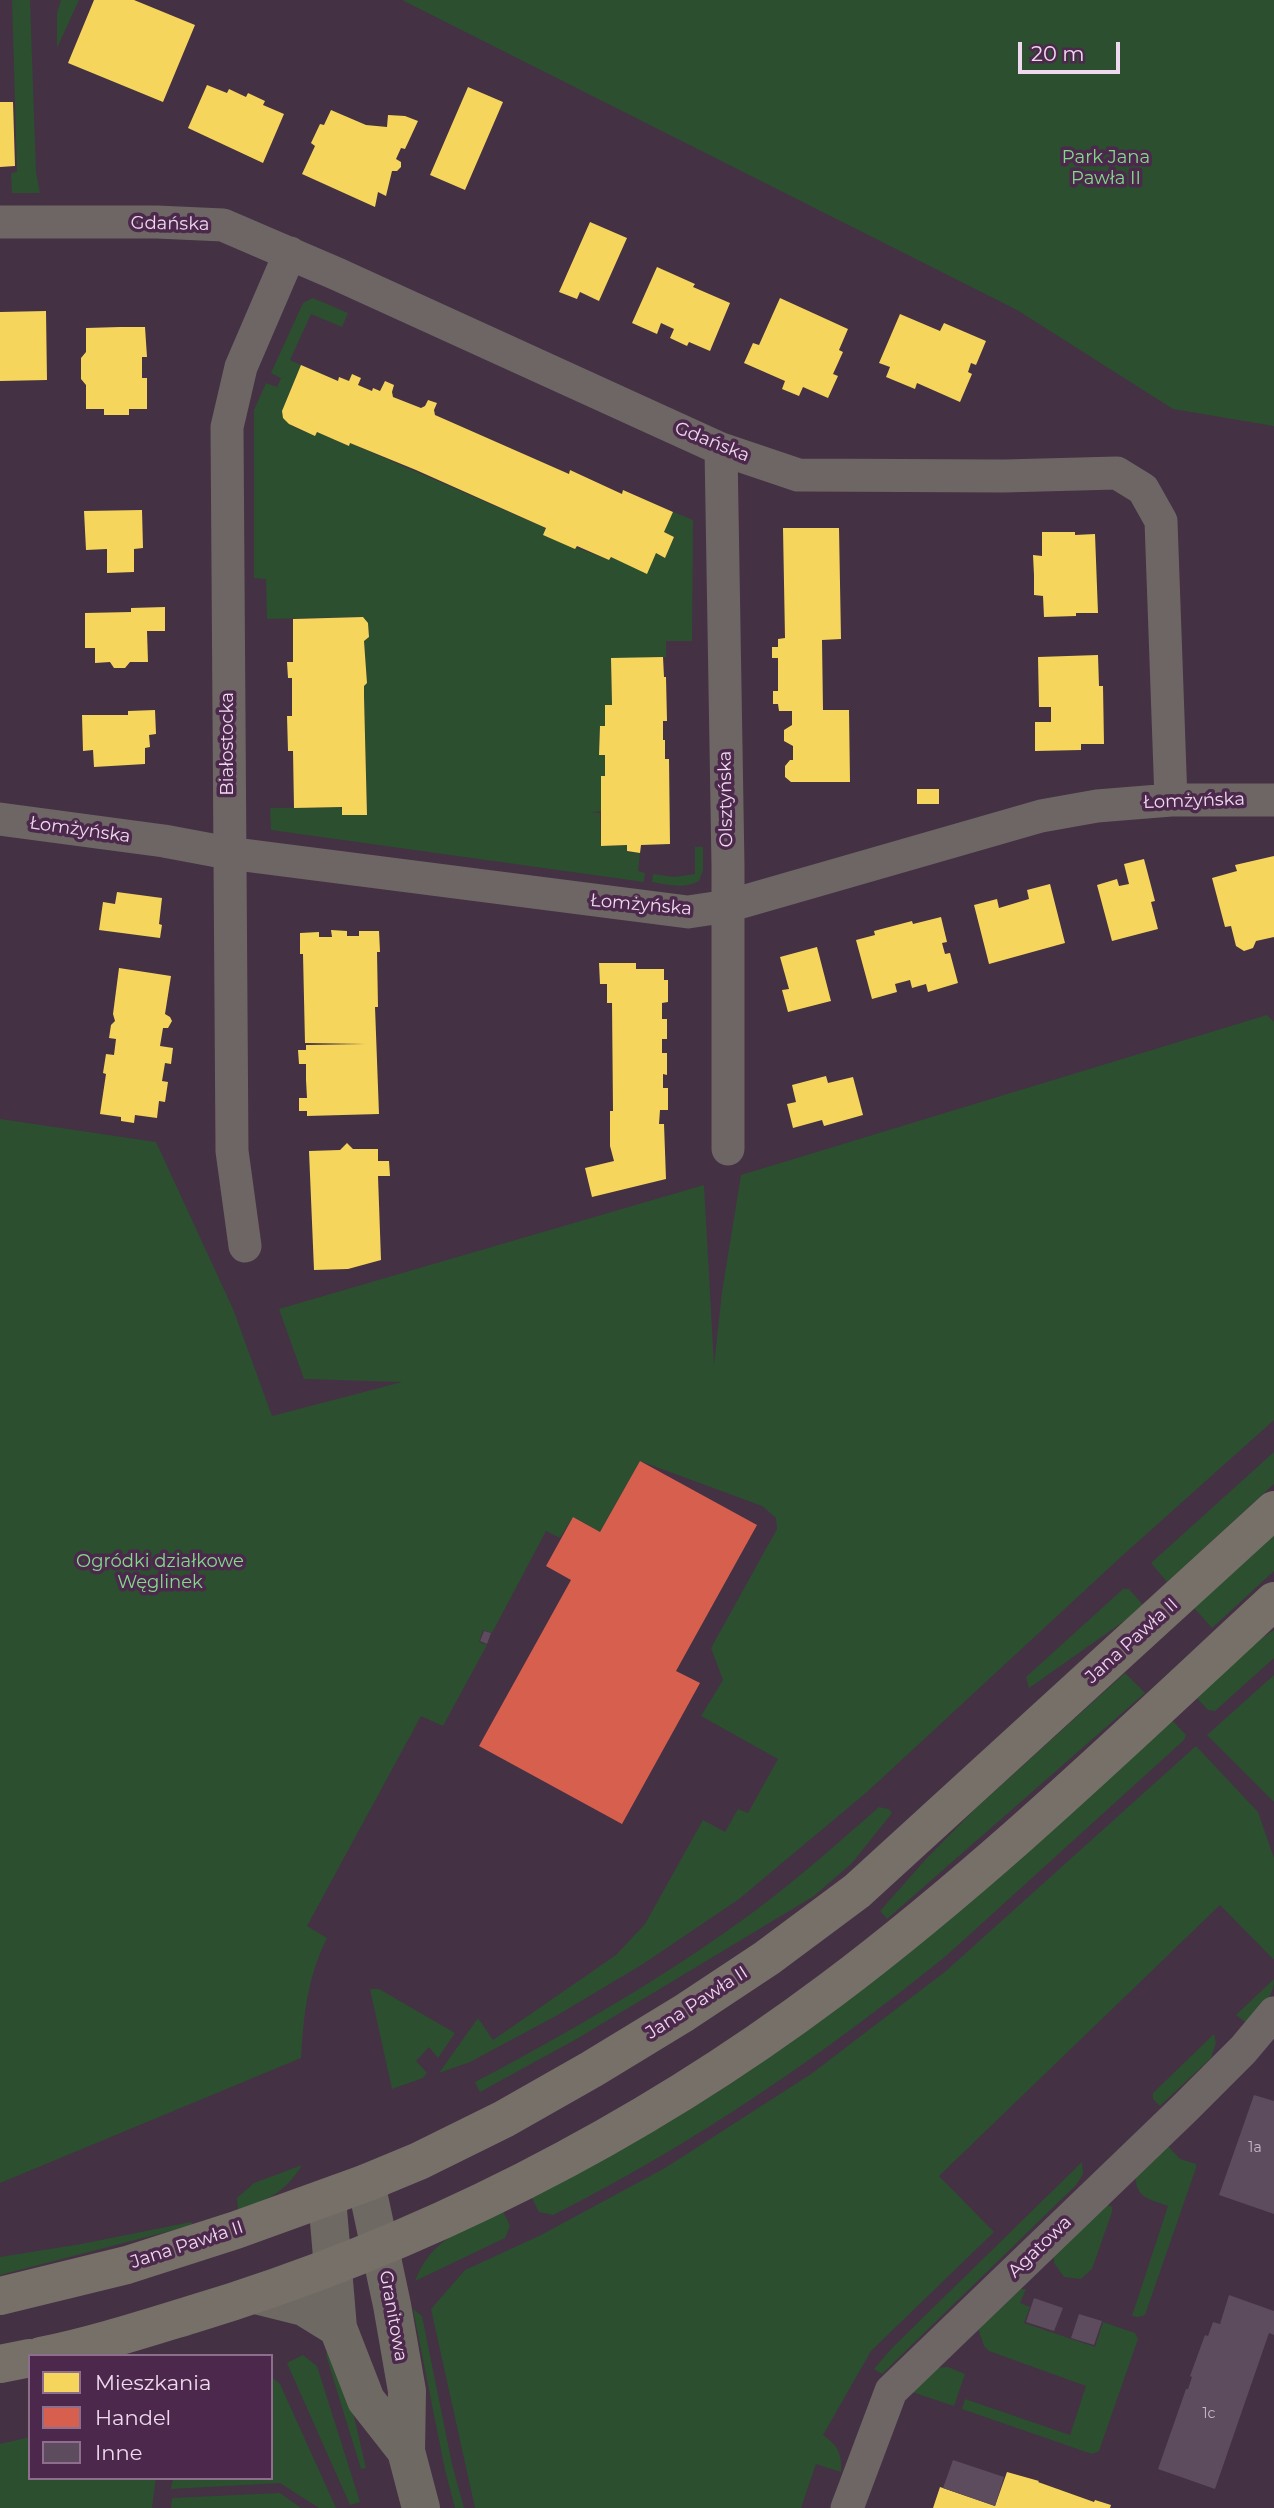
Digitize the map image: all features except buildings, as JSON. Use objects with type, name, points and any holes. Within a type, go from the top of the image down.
[{"type":"main road","name":"Jana Pawła II","points":[[0,2296],[127,2265],[366,2183],[483,2130],[592,2069],[684,2013],[777,1950],[857,1891],[1274,1510]]},
{"type":"main road","points":[[49,2354],[147,2329],[256,2295],[334,2266],[446,2219],[510,2188],[697,2083],[831,1990],[902,1935],[1002,1849],[1274,1601]]},
{"type":"main road","points":[[0,2364],[28,2358]]},
{"type":"street","name":"Gdańska","points":[[0,222],[157,222],[223,225],[720,449],[798,475],[1004,476],[1117,473],[1143,489],[1161,521],[1171,800]]},
{"type":"street","name":"Białostocka","points":[[245,1245],[232,1151],[227,428],[241,367],[290,253]]},
{"type":"street","name":"Olsztyńska","points":[[720,449],[728,906],[729,1149]]},
{"type":"street","name":"Łomżyńska","points":[[0,819],[164,841],[229,853],[688,912],[728,906],[1041,816],[1097,806],[1171,800],[1274,800]]},
{"type":"street","name":"Agatowa","points":[[848,2508],[891,2391],[1243,2050],[1274,2013]]},
{"type":"street","name":"Granitowa","points":[[366,2183],[407,2391],[406,2451],[421,2508]]},
{"type":"street","name":"Granitowa","points":[[327,2198],[338,2328],[366,2400],[406,2451]]},
{"type":"street","points":[[256,2295],[304,2307],[338,2328]]},
{"type":"green space","points":[[12,0],[30,0],[36,172],[40,193],[12,193],[11,173],[17,172]]},
{"type":"green space","points":[[61,0],[79,0],[57,48],[57,13]]},
{"type":"green space","name":"Park Jana Pawła II","points":[[402,0],[1274,0],[1274,426],[1173,409],[1017,310]]},
{"type":"green space","points":[[313,298],[348,313],[342,327],[311,314],[290,360],[301,365],[282,411],[286,420],[294,427],[315,435],[317,432],[349,446],[350,443],[546,528],[543,535],[609,560],[611,557],[656,553],[665,558],[674,537],[664,532],[673,512],[693,520],[692,641],[666,641],[666,657],[611,659],[612,705],[605,706],[605,726],[600,727],[599,755],[605,755],[605,776],[601,777],[601,811],[590,813],[600,813],[601,846],[627,845],[627,852],[640,853],[638,871],[645,873],[644,882],[271,830],[270,808],[342,807],[367,814],[364,686],[367,683],[364,641],[369,637],[368,623],[363,617],[267,619],[266,579],[254,578],[254,410],[266,383],[277,387],[281,378],[271,373],[303,303]]},
{"type":"green space","points":[[695,847],[703,847],[703,870],[699,881],[682,886],[652,882],[653,874],[674,877],[695,874]]},
{"type":"green space","name":"Ogródki działkowe Węglinek","points":[[1267,1015],[1274,1022],[1274,1420],[1123,1555],[867,1792],[739,1899],[643,1964],[556,2016],[470,2062],[439,2073],[478,2018],[493,2040],[616,1955],[645,1924],[703,1820],[725,1832],[738,1809],[748,1813],[778,1759],[701,1716],[723,1680],[711,1648],[777,1529],[776,1518],[762,1506],[640,1461],[600,1532],[573,1517],[560,1538],[546,1531],[492,1633],[483,1630],[479,1642],[487,1645],[443,1726],[421,1716],[307,1926],[327,1938],[308,1996],[301,2058],[0,2183],[0,1119],[156,1142],[233,1309],[272,1416],[402,1382],[304,1379],[279,1309],[704,1185],[714,1365],[722,1292],[741,1175]]},
{"type":"green space","points":[[1274,1452],[1274,1484],[1167,1582],[1151,1563]]},
{"type":"green space","points":[[1274,1535],[1274,1571],[1212,1628],[1194,1608]]},
{"type":"green space","points":[[1123,1589],[1129,1589],[1143,1605],[1029,1688],[1026,1677]]},
{"type":"green space","points":[[1274,1630],[1274,1658],[1215,1711],[1208,1710],[1195,1696],[1256,1642]]},
{"type":"green space","points":[[1125,1673],[1145,1693],[887,1919],[880,1911],[926,1859],[976,1808]]},
{"type":"green space","points":[[1274,1675],[1274,1802],[1207,1735]]},
{"type":"green space","points":[[1170,1718],[1186,1735],[1184,1740],[946,1956],[900,1993],[805,2063],[707,2128],[553,2215],[539,2212],[532,2198],[664,2125],[730,2084],[808,2030]]},
{"type":"green space","points":[[1196,1746],[1258,1812],[1274,1858],[1274,1960],[1220,1905],[939,2176],[994,2232],[871,2351],[823,2435],[838,2451],[841,2472],[816,2464],[801,2508],[475,2508],[431,2309],[465,2270],[541,2235],[665,2168],[811,2074],[946,1971]]},
{"type":"green space","points":[[879,1807],[889,1809],[892,1813],[852,1863],[814,1896],[580,2037],[480,2092],[475,2082],[619,2001],[723,1934],[819,1860]]},
{"type":"green space","points":[[1274,1979],[1269,1998],[1247,2023],[1236,2015]]},
{"type":"green space","points":[[370,1989],[379,1989],[455,2033],[438,2058],[429,2047],[416,2061],[427,2073],[423,2078],[392,2089]]},
{"type":"green space","points":[[1214,2034],[1216,2043],[1211,2058],[1160,2106],[1153,2099],[1153,2093]]},
{"type":"green space","points":[[1167,2145],[1180,2159],[1196,2164],[1196,2168],[1145,2315],[1132,2316],[1168,2206],[1140,2193],[1136,2174]]},
{"type":"green space","points":[[1082,2162],[1083,2174],[1076,2185],[882,2374],[874,2369],[892,2348]]},
{"type":"green space","points":[[302,2165],[289,2183],[275,2194],[238,2210],[237,2198],[254,2183]]},
{"type":"green space","points":[[1106,2204],[1112,2207],[1112,2212],[1092,2269],[1081,2279],[1064,2277],[1054,2263],[1054,2254]]},
{"type":"green space","points":[[503,2211],[510,2226],[505,2238],[415,2281],[422,2266],[440,2244],[463,2229]]},
{"type":"green space","points":[[191,2222],[193,2225],[0,2275],[0,2257]]},
{"type":"green space","points":[[1020,2289],[1026,2289],[1020,2303],[1030,2307],[1024,2323],[1095,2347],[1103,2322],[1135,2333],[1138,2339],[1099,2451],[1092,2454],[962,2409],[965,2399],[1070,2435],[1086,2386],[989,2351],[984,2346],[978,2328]]},
{"type":"green space","points":[[413,2309],[422,2316],[452,2464],[464,2508],[455,2508],[445,2470]]},
{"type":"green space","points":[[328,2349],[349,2395],[366,2468],[361,2469],[326,2355]]},
{"type":"green space","points":[[303,2355],[317,2366],[360,2502],[350,2505],[287,2363]]},
{"type":"green space","points":[[948,2367],[965,2374],[954,2406],[909,2391],[933,2368]]},
{"type":"green space","points":[[273,2378],[280,2384],[336,2508],[319,2508],[280,2483],[171,2489],[173,2480],[273,2480]]},
{"type":"green space","points":[[28,2437],[28,2480],[156,2480],[152,2508],[0,2508],[0,2444]]},
{"type":"green space","points":[[280,2493],[301,2508],[171,2508],[172,2498]]}]
